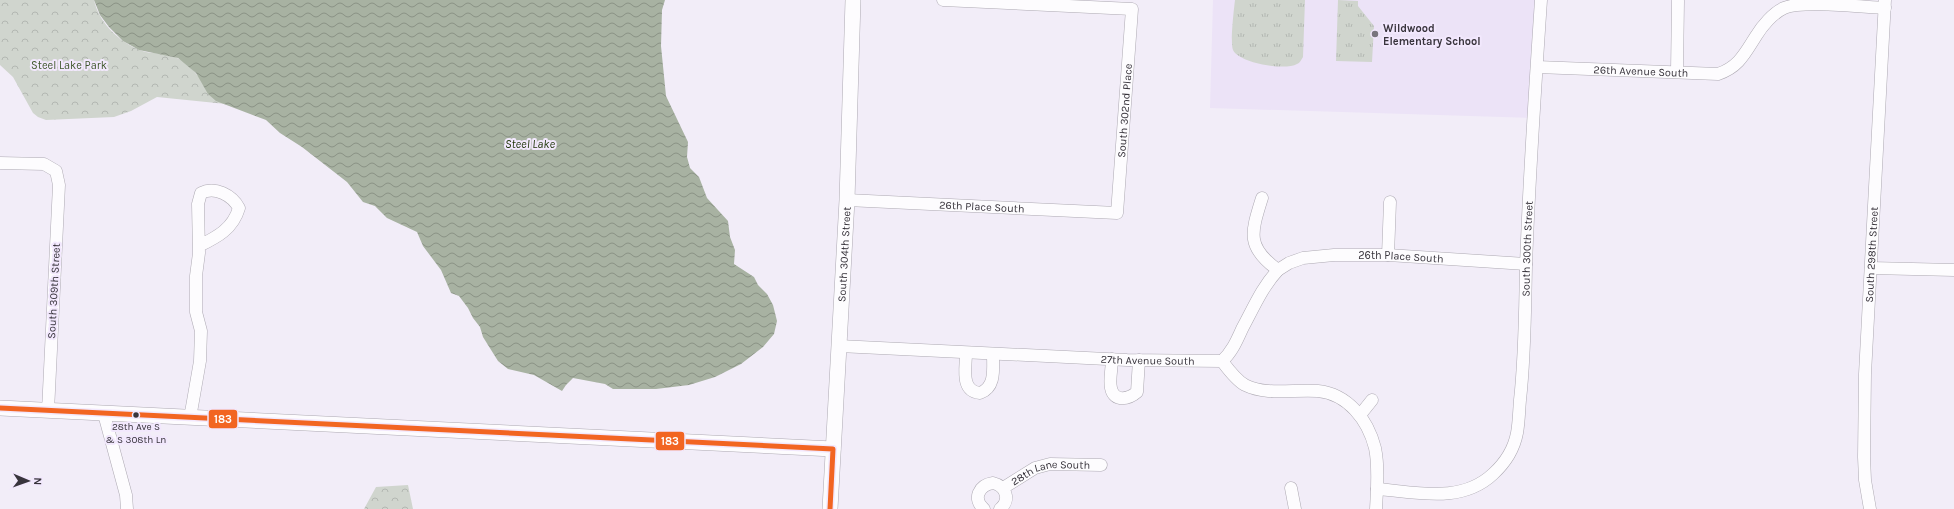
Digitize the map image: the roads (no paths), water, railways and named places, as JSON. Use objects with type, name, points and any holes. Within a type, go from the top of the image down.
[{"type":"street","name":"South 304th Street","points":[[830,509],[847,200],[853,0]]},
{"type":"street","name":"South 302nd Place","points":[[943,0],[1132,9],[1117,213]]},
{"type":"street","name":"South 300th Street","points":[[1377,489],[1451,494],[1467,491],[1480,484],[1497,470],[1506,459],[1517,433],[1522,383],[1526,264],[1540,0]]},
{"type":"street","points":[[1677,72],[1678,1]]},
{"type":"street","name":"26th Avenue South","points":[[1537,67],[1718,74],[1730,69],[1740,61],[1761,28],[1776,13],[1784,8],[1801,5],[1885,4]]},
{"type":"street","name":"South 298th Street","points":[[1870,509],[1865,480],[1865,374],[1885,4]]},
{"type":"street","name":"South 309th Street","points":[[0,163],[44,164],[56,171],[59,185],[48,411]]},
{"type":"street","points":[[190,418],[200,361],[201,330],[196,312],[196,276],[199,246],[198,204],[201,193],[207,190],[228,194],[239,208],[237,216],[230,227],[219,236],[199,246]]},
{"type":"street","points":[[1262,198],[1254,225],[1255,247],[1259,254],[1278,270],[1271,277],[1231,350],[1222,361],[1244,384],[1259,390],[1319,391],[1346,402],[1360,415],[1375,448],[1377,489],[1376,509]]},
{"type":"street","name":"26th Place South","points":[[847,200],[1117,213]]},
{"type":"street","points":[[1388,255],[1390,202]]},
{"type":"street","name":"26th Place South","points":[[1278,270],[1296,260],[1309,256],[1388,255],[1526,264]]},
{"type":"street","points":[[1871,268],[1954,270]]},
{"type":"street","name":"27th Avenue South","points":[[839,346],[1112,359],[1222,361]]},
{"type":"street","points":[[966,353],[966,383],[971,390],[980,393],[988,389],[992,382],[994,354]]},
{"type":"street","points":[[1112,359],[1111,388],[1114,394],[1120,398],[1127,399],[1137,392],[1139,360]]},
{"type":"street","points":[[1360,415],[1372,400]]},
{"type":"street","points":[[0,408],[833,449]]},
{"type":"street","points":[[104,414],[126,495],[127,509]]},
{"type":"street","name":"28th Lane South","points":[[1003,488],[1035,468],[1050,464],[1101,466]]},
{"type":"street","points":[[982,508],[979,504],[978,494],[983,486],[993,483],[1003,488],[1006,499],[1000,509]]},
{"type":"street","points":[[1291,488],[1296,509]]},
{"type":"water","name":"Steel Lake","points":[[94,0],[665,0],[662,10],[661,46],[666,96],[688,142],[687,157],[690,168],[699,177],[707,198],[728,221],[730,237],[735,250],[734,264],[754,277],[758,285],[767,294],[773,305],[777,321],[774,334],[763,347],[741,364],[715,377],[689,385],[656,389],[613,389],[605,384],[573,378],[562,391],[534,375],[508,369],[498,361],[483,337],[480,327],[459,296],[451,293],[441,270],[423,246],[417,232],[387,218],[375,206],[363,202],[347,182],[302,147],[280,133],[266,120],[216,101],[208,94],[196,73],[178,58],[139,50],[123,41],[109,27],[100,15]]},
{"type":"place","name":"Wildwood Elementary School","points":[[1375,34]]},
{"type":"place","name":"28th Ave S & S 308th Ln","points":[[136,415]]},
{"type":"park label","name":"Steel Lake Park","points":[[69,65]]}]
